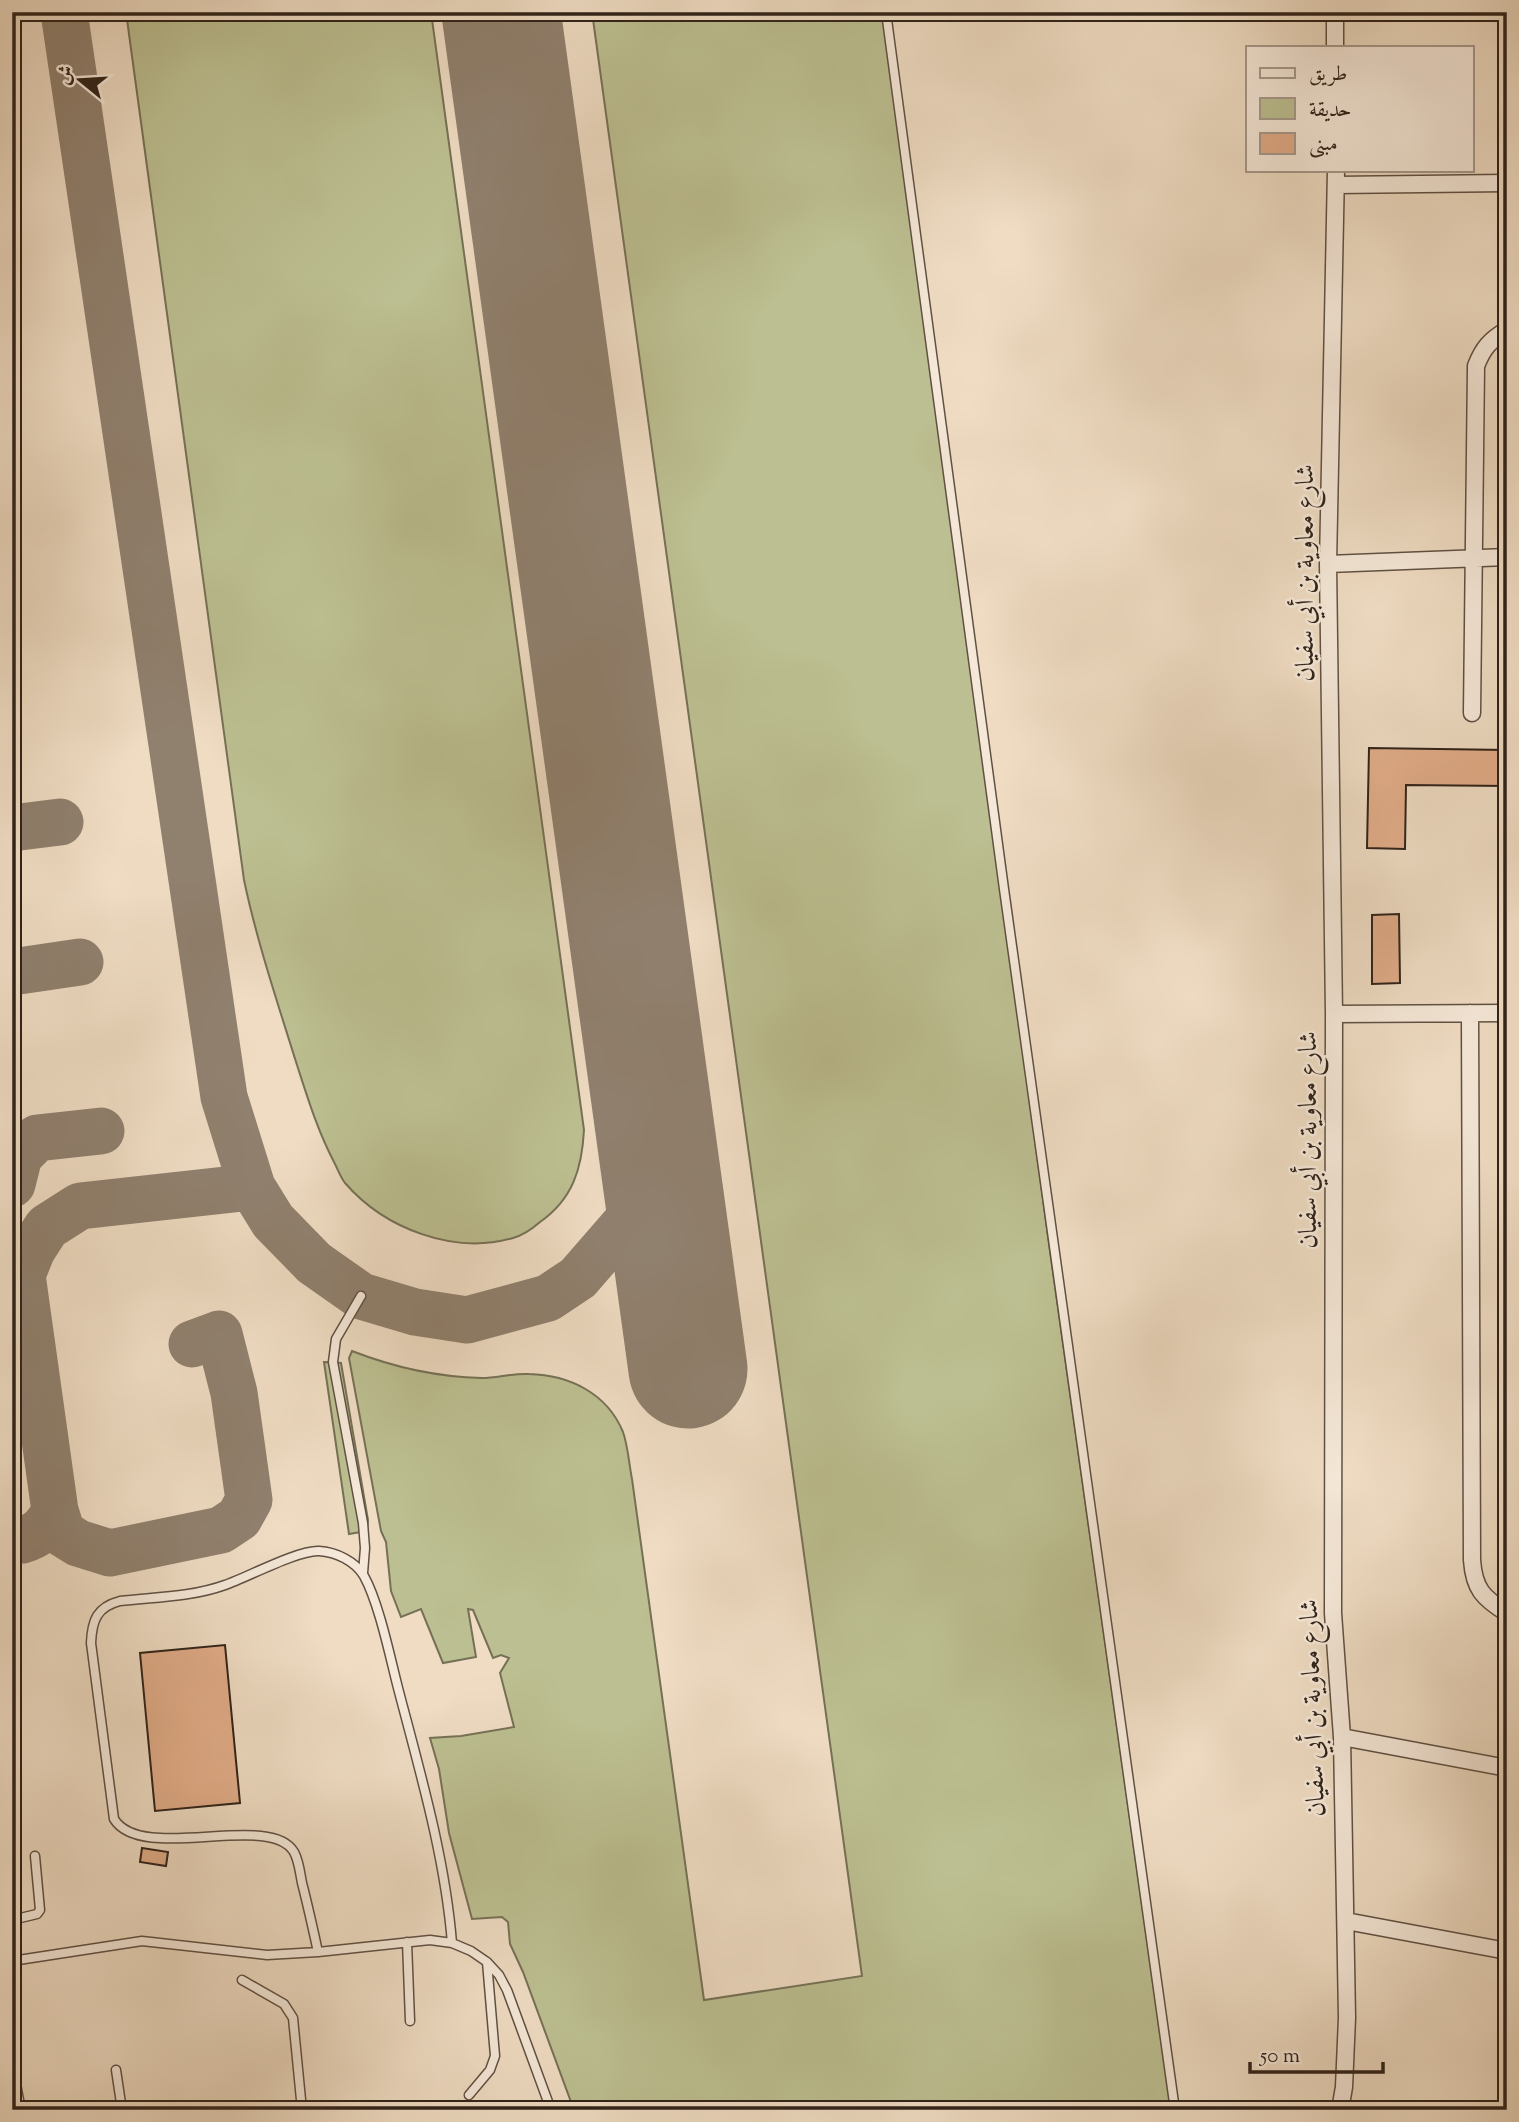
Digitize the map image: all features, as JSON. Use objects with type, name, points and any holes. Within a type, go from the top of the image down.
[{"type":"street","points":[[1335,12],[1335,46]]},
{"type":"street","points":[[1336,178],[1507,183]]},
{"type":"street","name":"شارع معاوية بن أبي سفيان","points":[[1336,178],[1328,564],[1334,1014],[1333,1613],[1342,1737],[1347,2018],[1344,2087],[1340,2110]]},
{"type":"street","points":[[1472,713],[1476,366],[1482,350],[1491,339],[1507,330]]},
{"type":"street","points":[[1328,564],[1507,557]]},
{"type":"street","points":[[1470,1013],[1472,1560],[1478,1589],[1490,1602],[1507,1612]]},
{"type":"street","points":[[1334,1014],[1507,1013]]},
{"type":"street","points":[[1342,1737],[1507,1768]]},
{"type":"street","points":[[1346,1921],[1507,1951]]},
{"type":"lane","points":[[886,12],[1002,875],[1175,2110]]},
{"type":"lane","points":[[361,1296],[336,1339],[333,1362],[363,1523],[363,1573]]},
{"type":"lane","points":[[318,1952],[297,1861],[288,1845],[280,1840],[242,1836],[154,1837],[132,1833],[118,1825],[113,1811],[91,1643],[96,1614],[106,1604],[205,1591],[300,1554],[317,1551],[334,1553],[350,1561],[363,1573],[392,1666],[444,1873],[452,1943]]},
{"type":"lane","points":[[12,1920],[37,1914],[40,1910],[35,1856]]},
{"type":"lane","points":[[13,1961],[142,1941],[244,1954],[279,1955],[430,1940],[452,1943],[471,1951],[499,1975],[551,2110]]},
{"type":"lane","points":[[407,1942],[410,2021]]},
{"type":"lane","points":[[12,1953],[12,1984]]},
{"type":"lane","points":[[469,2095],[490,2070],[495,2056],[487,1962]]},
{"type":"lane","points":[[242,1980],[284,2004],[293,2018],[302,2110]]},
{"type":"lane","points":[[12,2064],[21,2110]]},
{"type":"lane","points":[[116,2070],[122,2110]]},
{"type":"green space","points":[[126,12],[431,12],[584,1130],[578,1170],[568,1193],[551,1213],[517,1237],[467,1243],[444,1240],[400,1225],[361,1199],[344,1181],[329,1152],[297,1065],[261,950],[244,880]]},
{"type":"green space","points":[[592,12],[883,12],[1050,1251],[1171,2110],[574,2110],[510,1944],[508,1922],[502,1917],[472,1919],[449,1833],[439,1769],[430,1738],[514,1727],[500,1673],[509,1658],[501,1655],[493,1658],[473,1610],[468,1609],[476,1657],[443,1663],[421,1609],[401,1617],[391,1591],[386,1542],[381,1531],[349,1358],[352,1351],[383,1362],[448,1376],[482,1378],[529,1374],[558,1378],[597,1397],[616,1418],[623,1432],[628,1455],[704,2000],[862,1976]]},
{"type":"green space","points":[[324,1362],[341,1363],[368,1520],[367,1531],[349,1534]]},
{"type":"building","points":[[1369,748],[1507,750],[1507,786],[1406,785],[1405,849],[1367,848]]},
{"type":"building","points":[[1399,914],[1400,983],[1372,984],[1372,915]]},
{"type":"building","points":[[225,1645],[240,1803],[155,1811],[140,1653]]},
{"type":"building","points":[[142,1848],[168,1852],[166,1866],[140,1862]]},
{"type":"taxiway","points":[[64,12],[224,1097],[252,1187],[273,1221],[314,1263],[361,1296],[415,1312],[467,1320],[548,1298],[578,1278],[631,1217],[654,1125]]},
{"type":"taxiway","points":[[12,828],[60,822]]},
{"type":"taxiway","points":[[12,972],[80,962]]},
{"type":"taxiway","points":[[12,1184],[19,1156],[37,1138],[101,1131]]},
{"type":"taxiway","points":[[22,1540],[42,1529],[55,1511],[22,1275],[32,1250],[47,1227],[80,1206],[252,1187]]},
{"type":"taxiway","points":[[55,1511],[62,1533],[78,1543],[110,1553],[221,1530],[239,1518],[249,1500],[234,1393],[219,1334],[192,1344]]},
{"type":"runway","points":[[501,12],[688,1369]]}]
